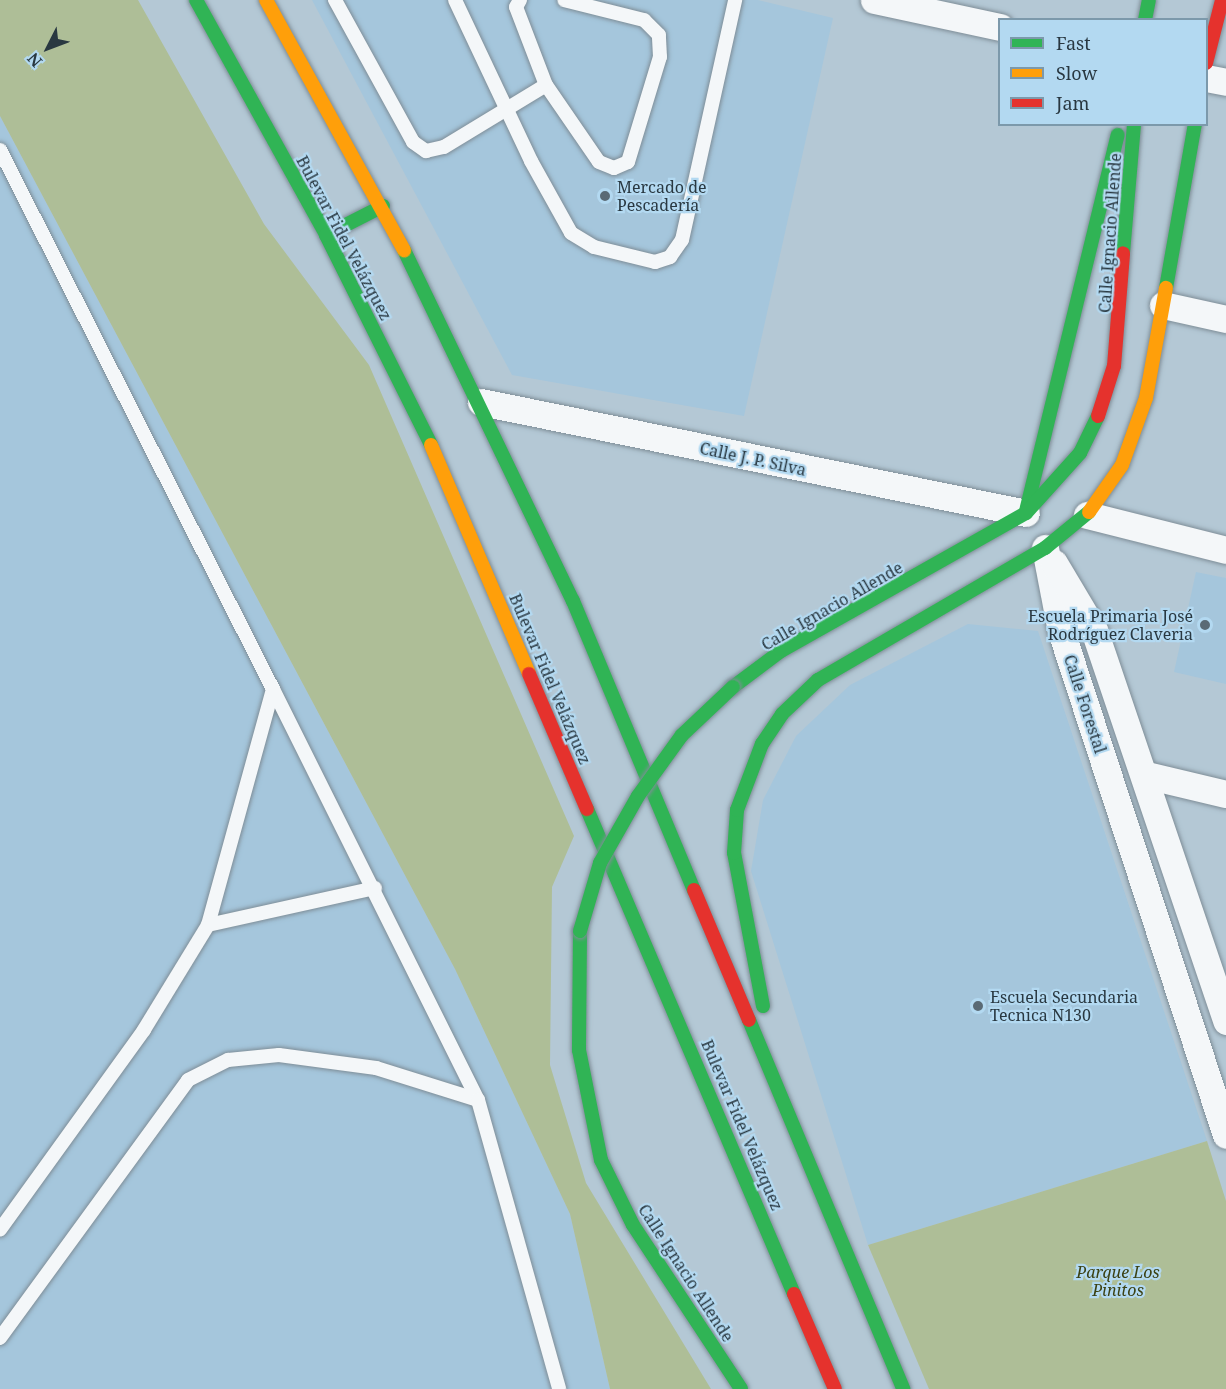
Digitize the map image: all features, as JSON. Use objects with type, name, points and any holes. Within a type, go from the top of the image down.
[{"type":"main road","name":"Bulevar Fidel Velázquez","points":[[196,0],[326,235],[424,429],[835,1389]]},
{"type":"main road","points":[[266,0],[383,206],[481,402],[573,601],[806,1148],[903,1389]]},
{"type":"main road","points":[[1145,18],[1149,0]]},
{"type":"main road","points":[[1208,55],[1222,0]]},
{"type":"main road","points":[[1026,513],[1121,126]]},
{"type":"main road","name":"Calle Ignacio Allende","points":[[741,1389],[633,1225],[601,1160],[579,1050],[580,931],[600,863],[638,796],[682,735],[733,687],[781,651],[1026,513],[1080,453],[1114,366],[1134,126]]},
{"type":"main road","points":[[806,1148],[756,980],[734,853],[747,778],[782,714],[818,680],[1045,548],[1088,515],[1122,465],[1146,398],[1195,126]]},
{"type":"main road","points":[[326,235],[383,206]]},
{"type":"street","points":[[874,0],[998,27]]},
{"type":"street","points":[[1208,78],[1226,82]]},
{"type":"street","points":[[1163,305],[1226,319]]},
{"type":"street","name":"Calle J. P. Silva","points":[[481,402],[1026,513]]},
{"type":"street","points":[[1088,515],[1226,550]]},
{"type":"street","name":"Calle Forestal","points":[[1045,548],[1094,630],[1146,775],[1226,1021]]},
{"type":"street","name":"Calle Forestal","points":[[1045,548],[1061,631],[1226,1135]]},
{"type":"street","points":[[1146,775],[1226,794]]},
{"type":"street","points":[[1194,1036],[1226,1039]]},
{"type":"lane","points":[[335,0],[412,142],[426,151],[444,147],[546,85]]},
{"type":"lane","points":[[455,0],[507,110],[572,233],[594,247],[655,262],[670,257],[682,240],[735,0]]},
{"type":"lane","points":[[520,0],[516,7],[546,85],[599,162],[614,168],[628,162],[660,57],[659,35],[644,20],[564,0]]},
{"type":"lane","points":[[0,150],[375,888],[478,1100],[559,1389]]},
{"type":"lane","points":[[0,1230],[144,1030],[208,925],[273,689]]},
{"type":"lane","points":[[208,925],[375,888]]},
{"type":"lane","points":[[0,1338],[188,1080],[228,1060],[279,1055],[376,1068],[478,1100]]},
{"type":"shaded area","name":"Mercado de Pescadería","points":[[312,0],[758,0],[833,18],[744,416],[512,375]]},
{"type":"shaded area","points":[[0,116],[455,969],[570,1214],[610,1389],[0,1389]]},
{"type":"shaded area","name":"Escuela Primaria José Rodríguez Claveria","points":[[1196,572],[1226,578],[1226,684],[1174,672]]},
{"type":"shaded area","name":"Escuela Secundaria Tecnica N130","points":[[968,624],[1038,631],[1207,1141],[868,1245],[751,871],[763,800],[796,736],[850,685]]},
{"type":"green space","points":[[0,0],[138,0],[264,224],[369,365],[574,836],[552,887],[550,1065],[586,1183],[711,1389],[610,1389],[570,1214],[455,969],[0,116]]},
{"type":"green space","name":"Parque Los Pinitos","points":[[1207,1141],[1226,1201],[1226,1389],[929,1389],[868,1245]]},
{"type":"traffic: fast","points":[[196,0],[326,235],[431,445]]},
{"type":"traffic: fast","points":[[1145,18],[1149,0]]},
{"type":"traffic: fast","points":[[1123,253],[1134,126]]},
{"type":"traffic: fast","points":[[1166,288],[1195,126]]},
{"type":"traffic: fast","points":[[1026,511],[1118,135]]},
{"type":"traffic: fast","points":[[326,235],[383,206]]},
{"type":"traffic: fast","points":[[404,250],[573,601],[694,890]]},
{"type":"traffic: fast","points":[[733,687],[781,651],[1026,513],[1080,453],[1098,416]]},
{"type":"traffic: fast","points":[[763,1006],[734,853],[737,810],[762,744],[782,714],[818,680],[1045,548],[1089,512]]},
{"type":"traffic: fast","points":[[580,931],[600,863],[638,796],[682,735],[733,687]]},
{"type":"traffic: fast","points":[[587,809],[794,1294]]},
{"type":"traffic: fast","points":[[580,931],[579,1050],[601,1160],[633,1225],[741,1389]]},
{"type":"traffic: fast","points":[[749,1020],[903,1389]]},
{"type":"traffic: slow","points":[[266,0],[404,250]]},
{"type":"traffic: slow","points":[[1089,512],[1122,465],[1146,398],[1166,288]]},
{"type":"traffic: slow","points":[[431,445],[529,674]]},
{"type":"traffic: jam","points":[[1208,55],[1222,0]]},
{"type":"traffic: jam","points":[[1098,416],[1114,366],[1123,253]]},
{"type":"traffic: jam","points":[[529,674],[587,809]]},
{"type":"traffic: jam","points":[[694,890],[749,1020]]},
{"type":"traffic: jam","points":[[794,1294],[835,1389]]},
{"type":"place","name":"Mercado de Pescadería","points":[[605,196]]},
{"type":"place","name":"Escuela Primaria José Rodríguez Claveria","points":[[1205,625]]},
{"type":"place","name":"Escuela Secundaria Tecnica N130","points":[[978,1006]]}]
